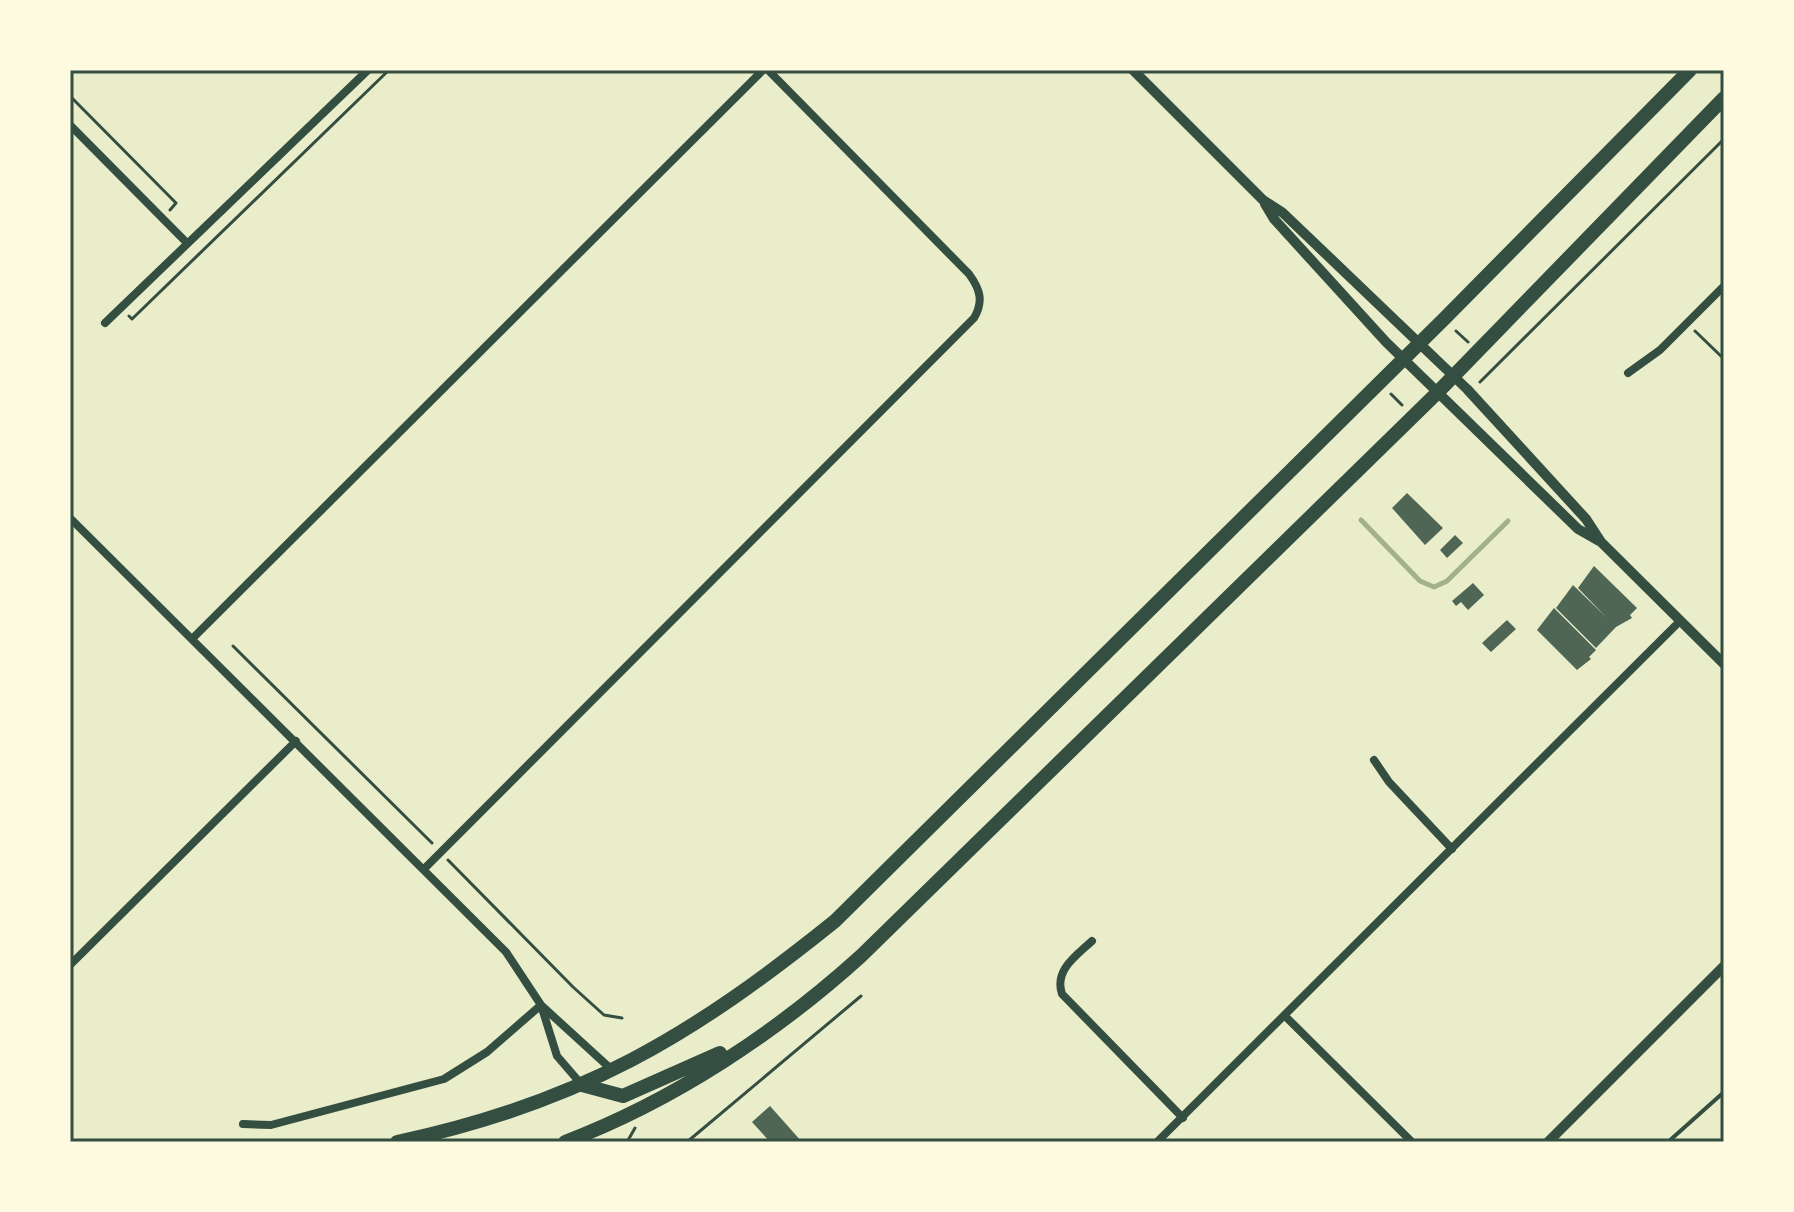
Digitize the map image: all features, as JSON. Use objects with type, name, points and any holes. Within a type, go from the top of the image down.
[{"type":"highway","points":[[397,1142],[470,1126],[614,1071],[709,1016],[765,977],[835,921],[1380,383],[1690,70]]},
{"type":"highway","points":[[565,1142],[698,1078],[826,987],[861,956],[1437,393],[1724,98]]},
{"type":"highway","points":[[582,1085],[623,1096],[695,1066],[766,1029]]},
{"type":"street","points":[[105,323],[368,70]]},
{"type":"street","points":[[192,639],[765,70],[969,274],[979,291],[979,309],[424,869]]},
{"type":"street","points":[[1133,70],[1263,200],[1283,213],[1454,376],[1586,519],[1601,542],[1724,664]]},
{"type":"street","points":[[70,125],[187,243]]},
{"type":"street","points":[[1263,200],[1274,219],[1403,359],[1578,529],[1601,542]]},
{"type":"street","points":[[1628,373],[1660,350],[1724,286]]},
{"type":"street","points":[[70,518],[506,952],[541,1005],[598,1061],[614,1071]]},
{"type":"street","points":[[1157,1142],[1680,621]]},
{"type":"street","points":[[70,965],[296,741]]},
{"type":"street","points":[[1374,760],[1389,782],[1452,849]]},
{"type":"street","points":[[1092,941],[1063,970],[1059,981],[1062,994],[1183,1118]]},
{"type":"street","points":[[1548,1142],[1724,966]]},
{"type":"street","points":[[541,1005],[557,1056],[582,1085]]},
{"type":"street","points":[[243,1124],[271,1125],[444,1079],[487,1052],[541,1005]]},
{"type":"street","points":[[1285,1016],[1412,1142]]},
{"type":"lane","points":[[1668,1142],[1724,1092]]},
{"type":"path","points":[[120,308],[132,319],[389,70]]},
{"type":"path","points":[[70,96],[176,203],[162,218]]},
{"type":"path","points":[[1480,382],[1724,139]]},
{"type":"path","points":[[1444,319],[1493,368]]},
{"type":"path","points":[[1687,324],[1724,359]]},
{"type":"path","points":[[1380,383],[1413,416]]},
{"type":"path","points":[[233,646],[573,987],[604,1015],[622,1018]]},
{"type":"path","points":[[687,1142],[861,996]]},
{"type":"building","points":[[1407,493],[1443,528],[1425,545],[1392,508]]},
{"type":"building","points":[[1455,535],[1463,543],[1447,558],[1440,550]]},
{"type":"building","points":[[1594,566],[1637,608],[1630,615],[1632,618],[1616,627],[1596,648],[1556,608],[1573,585],[1607,618],[1578,588]]},
{"type":"building","points":[[1473,583],[1484,595],[1468,610],[1461,602],[1456,606],[1452,601]]},
{"type":"building","points":[[1554,608],[1596,650],[1589,657],[1591,659],[1577,670],[1537,630]]},
{"type":"building","points":[[1507,620],[1516,629],[1491,652],[1482,643]]},
{"type":"building","points":[[770,1106],[802,1142],[770,1142],[752,1122]]},
{"type":"waterway","points":[[1361,520],[1420,581],[1434,587],[1447,581],[1508,521]]}]
